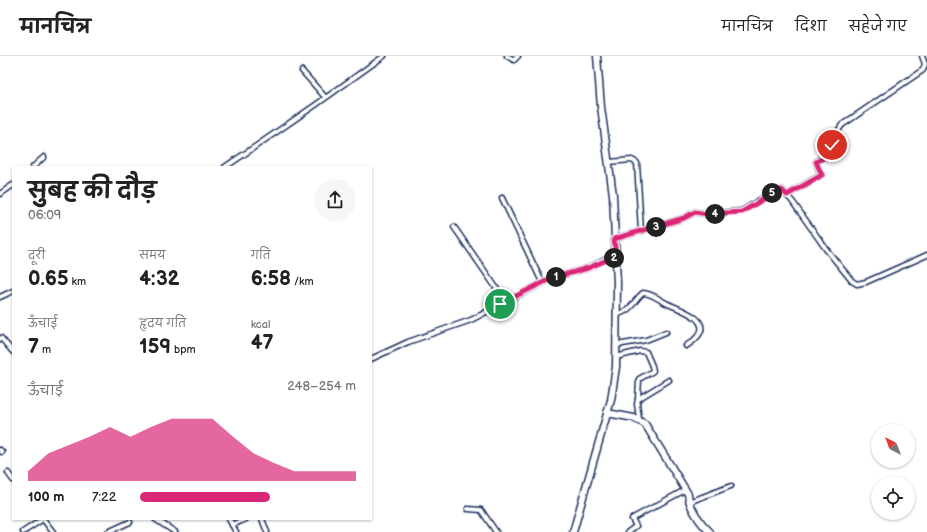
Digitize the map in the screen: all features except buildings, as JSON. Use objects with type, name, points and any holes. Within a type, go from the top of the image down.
[{"type":"street","points":[[226,166],[298,118],[325,97],[351,81],[384,56]]},
{"type":"street","points":[[507,56],[514,60],[518,56]]},
{"type":"street","points":[[571,531],[615,382],[617,345],[616,256],[613,195],[601,107],[596,56]]},
{"type":"street","points":[[787,195],[822,175],[816,162],[828,153],[839,128],[865,108],[922,70],[925,64],[922,56]]},
{"type":"street","points":[[302,72],[325,97]]},
{"type":"street","points":[[33,166],[44,157]]},
{"type":"street","points":[[609,162],[632,160],[637,163],[641,231]]},
{"type":"street","points":[[0,194],[12,186]]},
{"type":"street","points":[[614,239],[684,218],[695,212],[707,214],[742,212],[777,191],[782,190],[847,276],[857,284],[866,282],[927,255]]},
{"type":"street","points":[[502,198],[542,282]]},
{"type":"street","points":[[454,227],[495,286],[504,302]]},
{"type":"street","points":[[372,359],[400,345],[458,326],[542,282],[557,276],[588,268],[607,260],[612,260],[616,256]]},
{"type":"street","points":[[0,297],[12,291]]},
{"type":"street","points":[[617,314],[622,313],[632,306],[642,293],[657,297],[690,314],[702,327],[700,333],[692,343],[686,346]]},
{"type":"street","points":[[617,345],[646,340],[666,332]]},
{"type":"street","points":[[0,334],[0,339],[12,351]]},
{"type":"street","points":[[616,357],[645,351],[652,366],[653,371],[639,379],[637,404],[639,419]]},
{"type":"street","points":[[638,399],[669,380]]},
{"type":"street","points":[[607,413],[639,419],[649,428],[688,494],[689,502],[705,527],[710,532]]},
{"type":"street","points":[[8,473],[12,479]]},
{"type":"street","points":[[689,502],[731,486]]},
{"type":"street","points":[[628,532],[636,526],[632,519],[633,518],[685,490]]},
{"type":"street","points":[[468,509],[482,510],[496,532]]},
{"type":"street","points":[[23,532],[41,520]]},
{"type":"street","points":[[44,520],[53,532]]},
{"type":"street","points":[[157,520],[175,532]]},
{"type":"street","points":[[229,520],[236,532]]},
{"type":"street","points":[[232,526],[244,520]]},
{"type":"street","points":[[262,520],[267,532]]},
{"type":"street","points":[[108,532],[130,522]]},
{"type":"route","points":[[500,304],[550,279],[588,268],[607,260],[612,260],[616,256],[614,239],[684,218],[695,212],[707,214],[742,212],[771,193],[777,191],[782,190],[787,195],[822,175],[816,162],[827,156],[832,145]]}]
